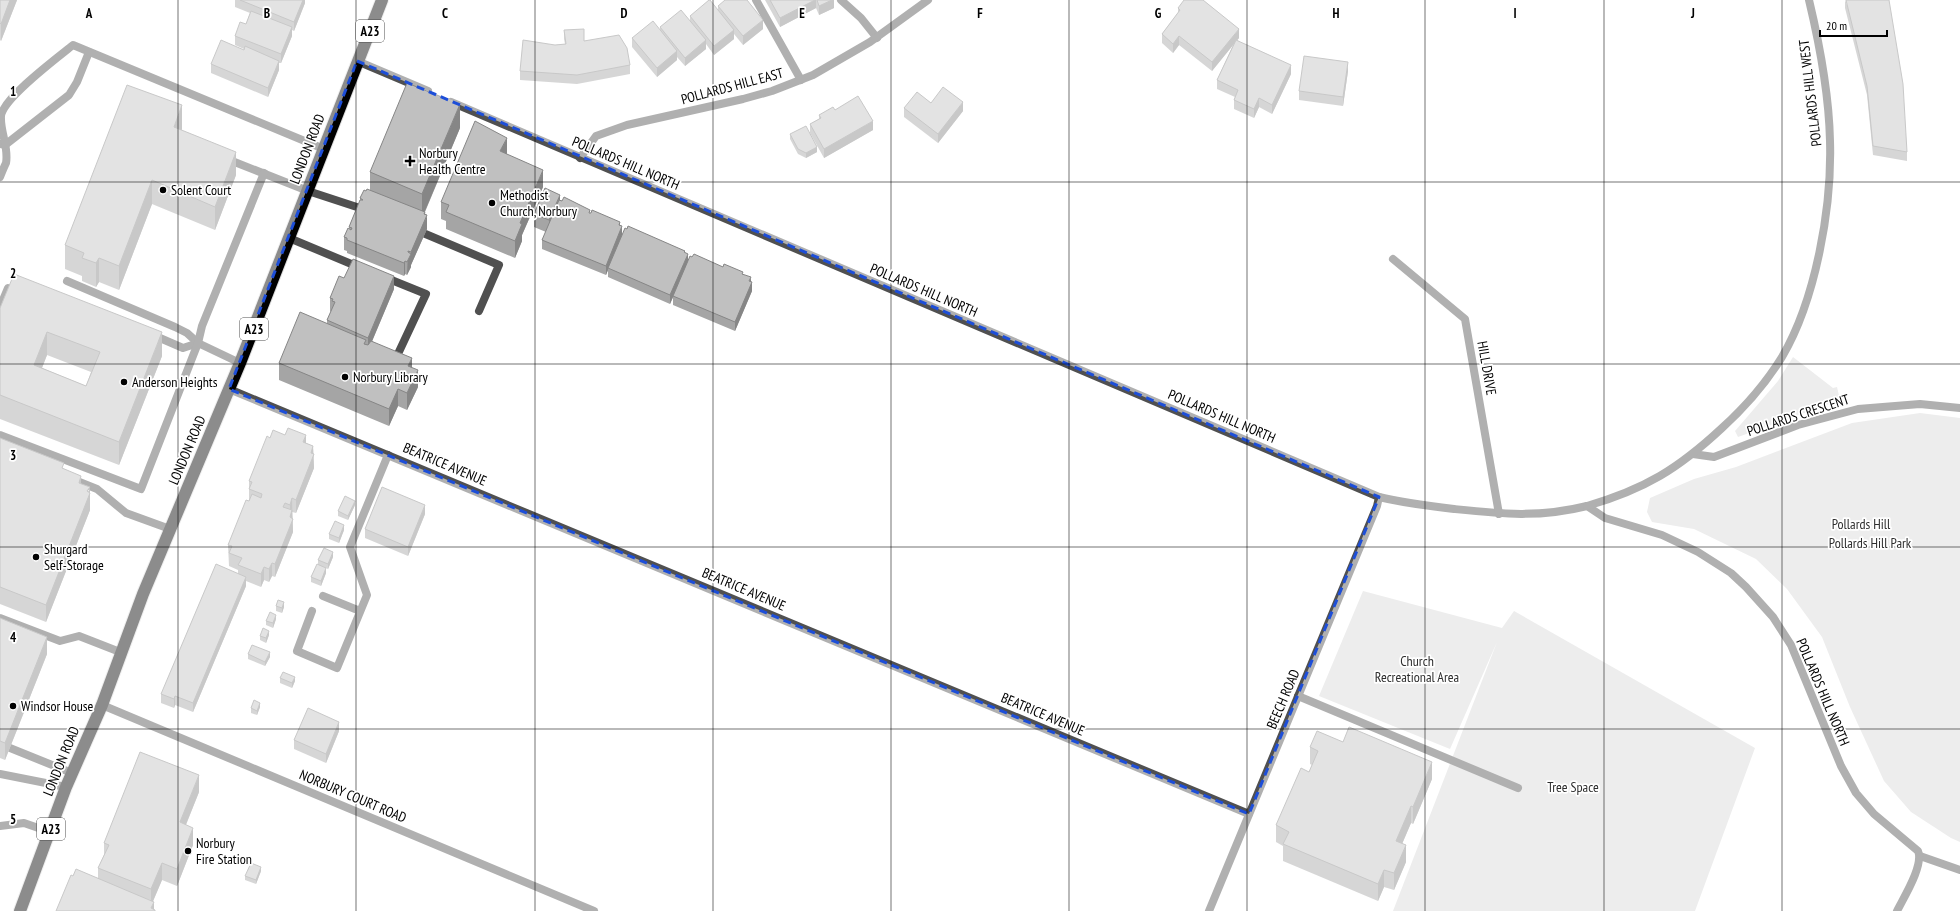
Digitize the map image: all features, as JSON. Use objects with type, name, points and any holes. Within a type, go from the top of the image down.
[{"type":"highway","name":"LONDON ROAD","points":[[20,911],[66,787],[102,705],[120,652],[240,363],[382,0]]},
{"type":"street","points":[[756,0],[801,80]]},
{"type":"street","points":[[841,0],[860,18],[877,38]]},
{"type":"street","name":"POLLARDS HILL EAST","points":[[580,158],[591,140],[596,136],[628,125],[743,99],[801,80],[824,69],[877,38],[928,0]]},
{"type":"street","name":"POLLARDS HILL WEST","points":[[1587,506],[1628,492],[1655,480],[1694,454],[1734,417],[1761,386],[1782,357],[1797,327],[1816,265],[1828,199],[1830,140],[1822,64],[1809,0]]},
{"type":"street","points":[[0,177],[6,162],[1,116],[9,100],[73,45],[324,149]]},
{"type":"street","points":[[3,144],[69,95],[77,82],[89,52]]},
{"type":"street","name":"POLLARDS HILL NORTH","points":[[357,61],[580,158],[1379,497],[1403,503],[1499,514],[1548,514],[1587,506],[1605,518],[1662,535],[1698,552],[1731,574],[1773,617],[1791,645],[1838,761],[1852,786],[1874,814],[1914,848],[1920,856],[1960,870]]},
{"type":"street","points":[[221,157],[308,190],[372,212]]},
{"type":"street","points":[[0,435],[141,488],[198,343],[202,326],[264,173]]},
{"type":"street","points":[[407,226],[500,265],[479,311]]},
{"type":"street","points":[[290,238],[426,294],[397,356]]},
{"type":"street","name":"HILL DRIVE","points":[[1393,259],[1465,319],[1499,514]]},
{"type":"street","points":[[67,281],[187,333],[198,343],[240,363]]},
{"type":"street","points":[[0,307],[8,288],[29,295]]},
{"type":"street","points":[[142,331],[183,348],[198,343]]},
{"type":"street","name":"BEATRICE AVENUE","points":[[229,389],[1249,814]]},
{"type":"street","name":"POLLARDS CRESCENT","points":[[1694,454],[1714,457],[1798,425],[1858,409],[1920,404],[1960,408]]},
{"type":"street","points":[[312,611],[297,651],[337,668],[367,595],[350,547],[388,455]]},
{"type":"street","points":[[63,475],[97,489],[126,513],[170,529]]},
{"type":"street","name":"BEECH ROAD","points":[[1209,911],[1377,506],[1379,497]]},
{"type":"street","points":[[323,596],[360,611]]},
{"type":"street","points":[[0,618],[60,641],[78,636],[120,652]]},
{"type":"street","points":[[1298,696],[1518,788]]},
{"type":"street","name":"NORBURY COURT ROAD","points":[[102,705],[594,911]]},
{"type":"street","points":[[0,744],[72,773]]},
{"type":"street","points":[[0,774],[66,787]]},
{"type":"street","points":[[0,826],[24,823],[50,832]]},
{"type":"street","points":[[1897,911],[1918,866],[1920,856]]},
{"type":"highlighted area","points":[[357,61],[1379,497],[1249,814],[229,389]]},
{"type":"green space","points":[[1793,357],[1833,388],[1837,387],[1840,400],[1738,437],[1735,431],[1778,381]]},
{"type":"green space","name":"Pollards Hill","points":[[1920,413],[1960,418],[1960,842],[1951,838],[1911,812],[1884,781],[1850,707],[1822,637],[1787,589],[1756,559],[1694,529],[1652,522],[1647,512],[1650,498],[1694,479],[1736,467],[1852,423]]},
{"type":"green space","name":"Tree Space","points":[[1363,591],[1502,628],[1514,611],[1755,748],[1695,911],[1393,911],[1497,642],[1450,749],[1319,696]]},
{"type":"building","points":[[0,0],[10,0],[1,24],[0,23]]},
{"type":"building","points":[[240,0],[303,0],[294,22]]},
{"type":"building","points":[[709,0],[734,30],[714,46],[690,16]]},
{"type":"building","points":[[725,0],[747,0],[763,20],[743,36],[718,6]]},
{"type":"building","points":[[770,0],[815,0],[780,18]]},
{"type":"building","points":[[817,0],[832,0],[819,6]]},
{"type":"building","points":[[1184,0],[1203,0],[1239,29],[1212,62],[1179,36],[1173,44],[1162,34],[1180,10],[1178,8]]},
{"type":"building","points":[[1846,0],[1889,0],[1903,84],[1907,152],[1873,146],[1867,86]]},
{"type":"building","points":[[681,10],[706,40],[685,58],[660,27]]},
{"type":"building","points":[[251,11],[292,27],[281,54],[235,36],[240,22],[246,24]]},
{"type":"building","points":[[653,21],[677,51],[657,68],[632,38]]},
{"type":"building","points":[[584,29],[584,41],[619,35],[627,48],[630,65],[577,75],[520,71],[523,40],[555,45],[566,44],[564,30]]},
{"type":"building","points":[[221,40],[244,50],[245,46],[279,61],[268,88],[211,64]]},
{"type":"building","points":[[1236,40],[1291,65],[1272,105],[1259,98],[1254,109],[1234,100],[1238,90],[1217,80]]},
{"type":"building","points":[[1304,56],[1348,62],[1343,97],[1299,91]]},
{"type":"building","points":[[407,83],[460,104],[422,194],[370,172]]},
{"type":"building","name":"Solent Court","points":[[127,85],[182,105],[174,127],[236,152],[215,207],[152,180],[119,266],[99,258],[96,263],[82,258],[84,253],[65,245]]},
{"type":"building","points":[[943,87],[963,102],[938,134],[904,108],[917,92],[931,103]]},
{"type":"building","points":[[858,96],[873,121],[824,149],[810,124],[821,118],[819,115],[833,107],[835,110]]},
{"type":"building","name":"Methodist Church, Norbury","points":[[475,121],[507,138],[500,151],[543,170],[520,223],[522,224],[515,241],[446,212],[449,205],[441,202]]},
{"type":"building","points":[[806,126],[817,147],[806,153],[798,149],[790,134]]},
{"type":"building","points":[[545,188],[560,195],[549,220],[534,214]]},
{"type":"building","points":[[367,189],[425,212],[424,214],[427,215],[411,252],[408,251],[411,254],[407,262],[405,261],[404,263],[347,240],[347,238],[344,237],[348,228],[351,230],[352,228],[349,227],[360,200],[363,200],[360,198],[364,190],[366,191]]},
{"type":"building","points":[[564,197],[590,210],[589,213],[591,213],[592,210],[620,222],[619,225],[622,226],[606,266],[542,240],[559,200],[562,201]]},
{"type":"building","points":[[628,226],[685,251],[684,252],[688,254],[670,295],[608,268],[625,228],[627,229]]},
{"type":"building","points":[[694,254],[723,267],[724,264],[743,272],[742,274],[751,277],[749,281],[752,282],[735,322],[673,296],[690,256],[692,257]]},
{"type":"building","points":[[353,259],[394,276],[368,338],[327,320],[335,302],[330,298],[339,276],[344,278]]},
{"type":"building","name":"Anderson Heights","points":[[14,274],[162,332],[119,442],[0,395],[0,308]],"holes":[[[47,332],[100,352],[86,386],[34,365]]]},
{"type":"building","name":"Norbury Library","points":[[300,312],[366,340],[364,344],[368,345],[371,341],[412,358],[408,366],[418,370],[407,393],[398,389],[389,409],[279,363]]},
{"type":"building","points":[[288,428],[306,435],[303,442],[313,446],[311,453],[314,454],[296,500],[292,498],[290,505],[285,503],[283,507],[292,510],[290,517],[293,519],[275,564],[272,563],[269,569],[264,567],[261,574],[238,565],[242,558],[229,553],[232,546],[228,545],[246,500],[249,501],[252,494],[261,498],[262,494],[249,489],[252,482],[249,481],[267,436],[270,438],[273,430],[285,435]]},
{"type":"building","name":"Shurgard Self-Storage","points":[[0,438],[64,463],[62,468],[81,476],[79,483],[90,487],[87,491],[90,493],[46,605],[0,587]]},
{"type":"building","points":[[382,487],[425,505],[408,547],[365,529]]},
{"type":"building","points":[[345,496],[355,501],[348,516],[338,511]]},
{"type":"building","points":[[335,521],[344,525],[339,538],[329,534]]},
{"type":"building","points":[[324,548],[333,552],[328,564],[318,560]]},
{"type":"building","points":[[216,564],[246,577],[193,703],[175,696],[174,699],[161,694]]},
{"type":"building","points":[[317,564],[326,568],[321,581],[311,577]]},
{"type":"building","points":[[278,600],[284,602],[282,608],[276,606]]},
{"type":"building","points":[[270,612],[276,615],[273,623],[266,621]]},
{"type":"building","name":"Windsor House","points":[[0,618],[47,637],[5,743],[0,741]]},
{"type":"building","points":[[263,628],[269,631],[266,638],[260,636]]},
{"type":"building","points":[[252,645],[270,652],[265,662],[248,654]]},
{"type":"building","points":[[283,672],[295,677],[292,683],[280,678]]},
{"type":"building","points":[[254,700],[260,703],[257,711],[251,708]]},
{"type":"building","points":[[308,708],[339,722],[326,754],[294,740]]},
{"type":"building","points":[[1349,727],[1432,762],[1413,807],[1411,806],[1396,841],[1406,845],[1394,873],[1384,870],[1378,884],[1283,844],[1289,832],[1276,825],[1301,768],[1309,772],[1318,751],[1310,747],[1317,731],[1343,742]]},
{"type":"building","name":"Norbury Fire Station","points":[[140,752],[199,775],[180,822],[193,828],[177,869],[162,863],[151,889],[98,868],[109,845],[104,843]]},
{"type":"building","points":[[251,863],[261,867],[256,880],[245,876]]},
{"type":"building","points":[[76,869],[154,902],[151,908],[155,911],[56,911],[71,875],[73,876]]},
{"type":"place","name":"Norbury Health Centre","points":[[410,161]]},
{"type":"place","name":"Solent Court","points":[[163,190]]},
{"type":"place","name":"Methodist Church, Norbury","points":[[492,203]]},
{"type":"place","name":"Norbury Library","points":[[345,377]]},
{"type":"place","name":"Anderson Heights","points":[[124,382]]},
{"type":"place","name":"Shurgard Self-Storage","points":[[36,557]]},
{"type":"place","name":"Windsor House","points":[[13,706]]},
{"type":"place","name":"Norbury Fire Station","points":[[188,851]]},
{"type":"park label","name":"Pollards Hill Park","points":[[1870,543]]},
{"type":"park label","name":"Church Recreational Area","points":[[1417,670]]}]
